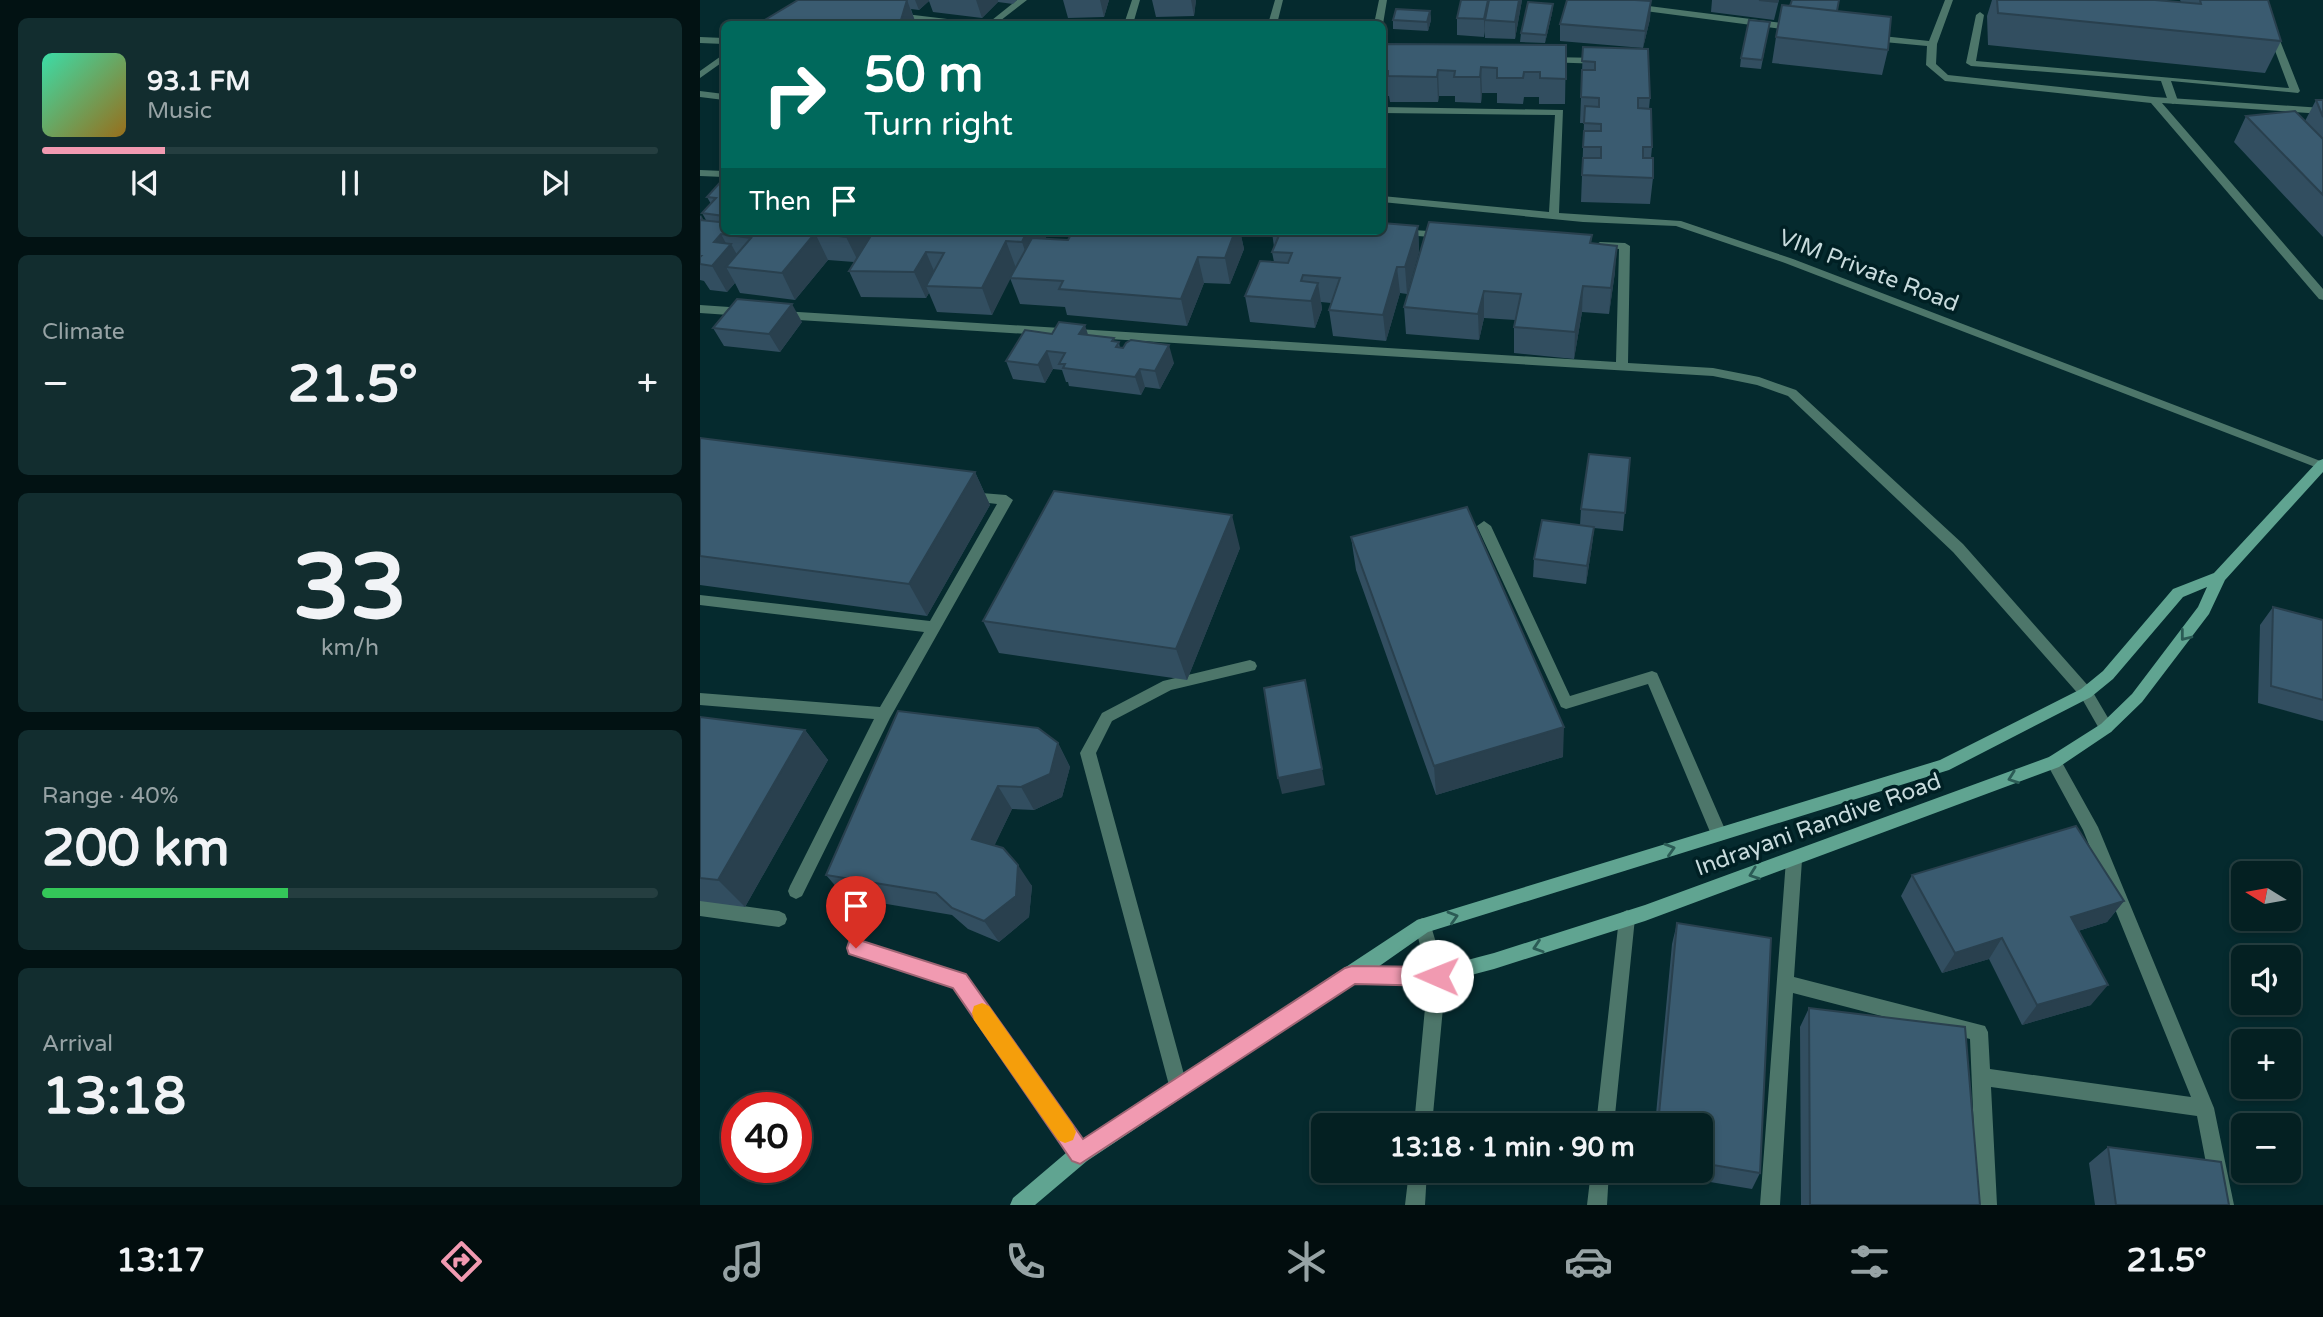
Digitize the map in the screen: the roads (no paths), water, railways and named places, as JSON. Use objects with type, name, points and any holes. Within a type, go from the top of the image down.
[{"type":"street","points":[[995,21],[1023,0]]},
{"type":"street","points":[[1129,21],[1136,0]]},
{"type":"street","points":[[1273,21],[1279,0]]},
{"type":"street","points":[[1379,21],[1383,0]]},
{"type":"street","points":[[1949,0],[1932,44],[1931,65],[1945,78],[2154,100],[2323,111]]},
{"type":"street","points":[[1980,15],[1971,63],[2295,91],[2260,0]]},
{"type":"street","points":[[1621,6],[1807,30]]},
{"type":"street","points":[[881,14],[939,21]]},
{"type":"street","points":[[1859,36],[1932,44]]},
{"type":"street","points":[[700,40],[721,41]]},
{"type":"street","points":[[700,75],[721,59]]},
{"type":"street","points":[[1536,60],[1605,61]]},
{"type":"street","points":[[2165,78],[2173,101]]},
{"type":"street","points":[[700,94],[721,97]]},
{"type":"street","points":[[2154,100],[2323,296]]},
{"type":"street","points":[[1386,110],[1560,112],[1554,216]]},
{"type":"street","points":[[700,173],[721,174]]},
{"type":"street","name":"VIM Private Road","points":[[1386,199],[1554,216],[1677,223],[1789,261],[2322,467]]},
{"type":"street","points":[[1386,231],[1463,236]]},
{"type":"street","points":[[1585,244],[1625,246],[1622,367]]},
{"type":"street","points":[[700,309],[756,313]]},
{"type":"street","points":[[770,314],[1713,372],[1759,381],[1792,393],[1958,548],[2086,693],[2106,727]]},
{"type":"street","name":"Indrayani Randive Road","points":[[1352,975],[1437,976],[1627,918],[1794,860],[2054,762],[2106,727],[2137,698],[2204,611],[2219,577],[2322,467]]},
{"type":"street","points":[[796,891],[884,714],[1006,500],[955,496]]},
{"type":"street","points":[[1485,526],[1566,703],[1652,677],[1719,834]]},
{"type":"street","name":"Indrayani Randive Road","points":[[1020,1205],[1080,1154],[1423,926],[1944,765],[2086,693],[2108,675],[2178,593],[2219,577]]},
{"type":"street","points":[[700,600],[932,627]]},
{"type":"street","points":[[1180,1089],[1088,752],[1107,717],[1168,685],[1250,666]]},
{"type":"street","points":[[700,699],[884,714]]},
{"type":"street","points":[[2054,762],[2091,827],[2205,1108],[2224,1205]]},
{"type":"street","points":[[1770,1205],[1794,860]]},
{"type":"street","points":[[700,908],[779,919]]},
{"type":"street","points":[[1606,1113],[1627,918]]},
{"type":"street","points":[[1423,926],[1437,976],[1424,1113]]},
{"type":"street","points":[[856,948],[960,981],[1080,1154]]},
{"type":"street","points":[[1786,983],[1979,1032],[1987,1205]]},
{"type":"street","points":[[1981,1077],[2205,1108]]},
{"type":"street","points":[[1415,1205],[1417,1183]]},
{"type":"street","points":[[1597,1205],[1600,1183]]}]
